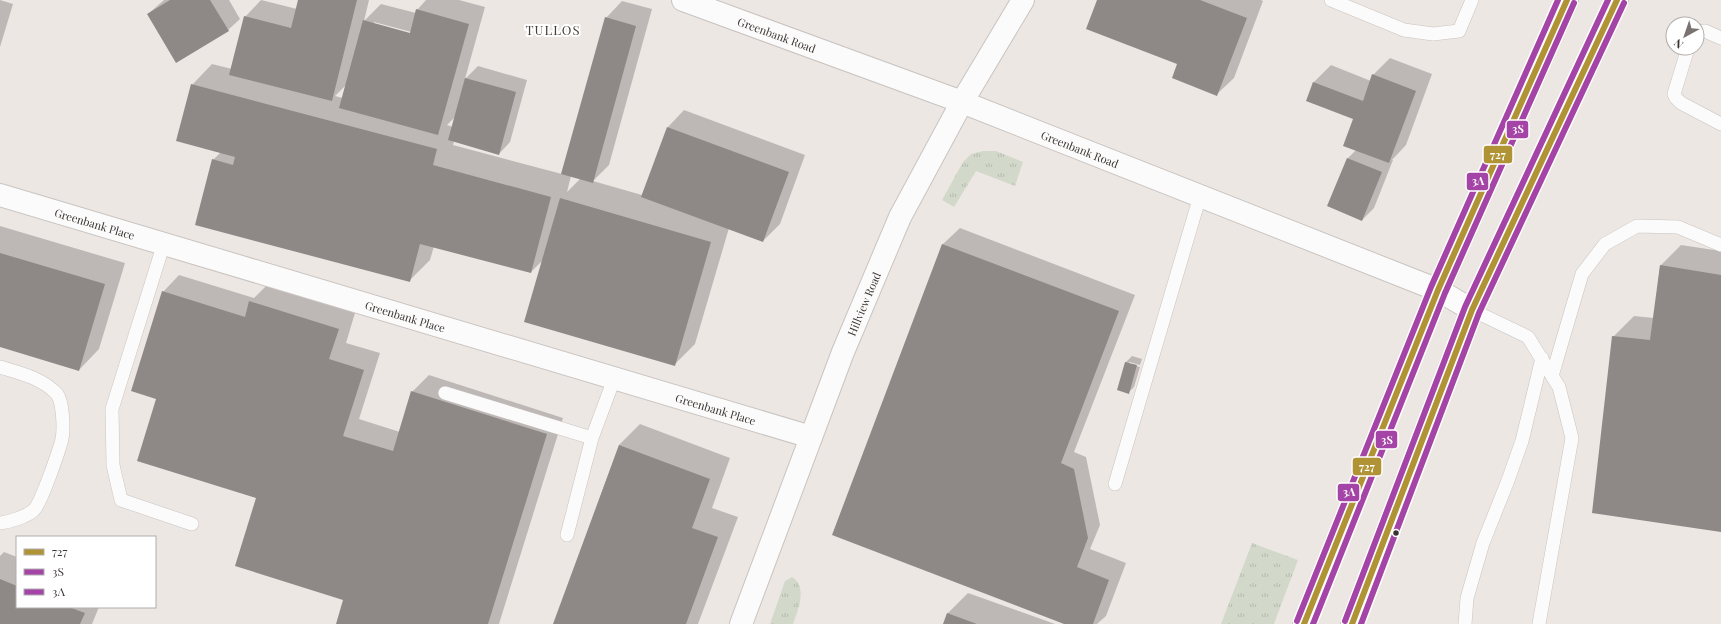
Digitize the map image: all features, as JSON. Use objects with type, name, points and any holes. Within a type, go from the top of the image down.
[{"type":"street","name":"Greenbank Road","points":[[683,0],[962,102],[1438,290],[1472,310]]},
{"type":"street","name":"Hillview Road","points":[[741,624],[843,352],[900,217],[962,102],[1022,0]]},
{"type":"street","points":[[1304,624],[1438,290],[1567,0]]},
{"type":"street","points":[[1352,624],[1472,310],[1616,0]]},
{"type":"street","name":"Greenbank Place","points":[[0,195],[811,437]]},
{"type":"lane","points":[[1331,0],[1404,30],[1433,34],[1459,31],[1472,0]]},
{"type":"lane","points":[[1705,31],[1721,38]]},
{"type":"lane","points":[[1686,56],[1674,94],[1676,98],[1681,103],[1721,124]]},
{"type":"lane","points":[[1115,484],[1200,196]]},
{"type":"lane","points":[[1552,376],[1582,274],[1605,244],[1638,226],[1678,227],[1721,245]]},
{"type":"lane","points":[[164,244],[112,409],[113,465],[121,500],[192,524]]},
{"type":"lane","points":[[1472,310],[1528,337],[1559,388],[1572,438],[1539,624]]},
{"type":"lane","points":[[1465,624],[1467,598],[1483,543],[1508,483],[1522,441],[1542,358]]},
{"type":"lane","points":[[0,367],[34,377],[58,395],[62,411],[62,438],[48,480],[34,510],[10,522],[0,522]]},
{"type":"lane","points":[[567,535],[592,438],[614,379]]},
{"type":"lane","points":[[445,393],[592,438]]},
{"type":"green space","points":[[983,151],[996,151],[1023,162],[1015,186],[976,171],[954,207],[942,200],[963,162],[971,154]]},
{"type":"green space","points":[[1252,543],[1298,560],[1274,624],[1221,624]]},
{"type":"green space","points":[[792,577],[797,581],[801,593],[799,606],[793,624],[770,624],[785,581]]},
{"type":"building","points":[[170,0],[210,0],[229,31],[176,63],[147,14]]},
{"type":"building","points":[[298,0],[357,0],[332,101],[229,75],[244,16],[291,28]]},
{"type":"building","points":[[1097,0],[1200,0],[1247,18],[1217,96],[1172,78],[1177,64],[1086,29]]},
{"type":"building","points":[[416,9],[469,24],[438,135],[339,108],[363,20],[410,33]]},
{"type":"building","points":[[605,17],[636,26],[593,183],[561,174]]},
{"type":"building","points":[[1372,74],[1416,91],[1389,163],[1343,146],[1353,119],[1306,101],[1313,82],[1363,101]]},
{"type":"building","points":[[465,78],[516,92],[499,155],[448,140]]},
{"type":"building","points":[[191,84],[437,149],[433,165],[551,197],[531,273],[420,244],[410,282],[195,225],[212,159],[233,165],[235,157],[176,141]]},
{"type":"building","points":[[667,127],[789,172],[763,242],[641,197]]},
{"type":"building","points":[[1347,158],[1382,172],[1362,221],[1327,206]]},
{"type":"building","points":[[560,198],[711,242],[675,366],[524,322]]},
{"type":"building","points":[[942,244],[1119,311],[1061,463],[1074,469],[1088,538],[1077,567],[1109,580],[1093,624],[1064,624],[832,535]]},
{"type":"building","points":[[0,253],[105,284],[79,371],[0,347]]},
{"type":"building","points":[[1660,265],[1721,275],[1721,532],[1592,513],[1612,336],[1650,340]]},
{"type":"building","points":[[162,291],[245,317],[249,301],[339,329],[329,359],[364,370],[343,436],[393,451],[411,391],[547,434],[488,624],[336,624],[343,600],[235,566],[256,498],[137,461],[156,399],[131,391]]},
{"type":"building","points":[[1125,362],[1137,365],[1129,394],[1117,390]]},
{"type":"building","points":[[619,445],[710,479],[692,528],[718,537],[686,624],[553,624]]},
{"type":"building","points":[[0,579],[16,586],[16,608],[72,608],[85,613],[80,624],[0,624]]},
{"type":"building","points":[[947,613],[977,624],[943,624]]},
{"type":"transit line","name":"3A","points":[[1297,621],[1431,287],[1558,0]]},
{"type":"transit line","name":"727","points":[[1304,624],[1438,290],[1567,0]]},
{"type":"transit line","name":"3A","points":[[1345,621],[1465,307],[1608,0]]},
{"type":"transit line","name":"727","points":[[1352,624],[1472,310],[1617,0]]},
{"type":"transit line","name":"3S","points":[[1313,624],[1445,293],[1574,3]]},
{"type":"transit line","name":"3S","points":[[1361,624],[1479,313],[1624,3]]},
{"type":"district","name":"TULLOS","points":[[553,29]]}]
